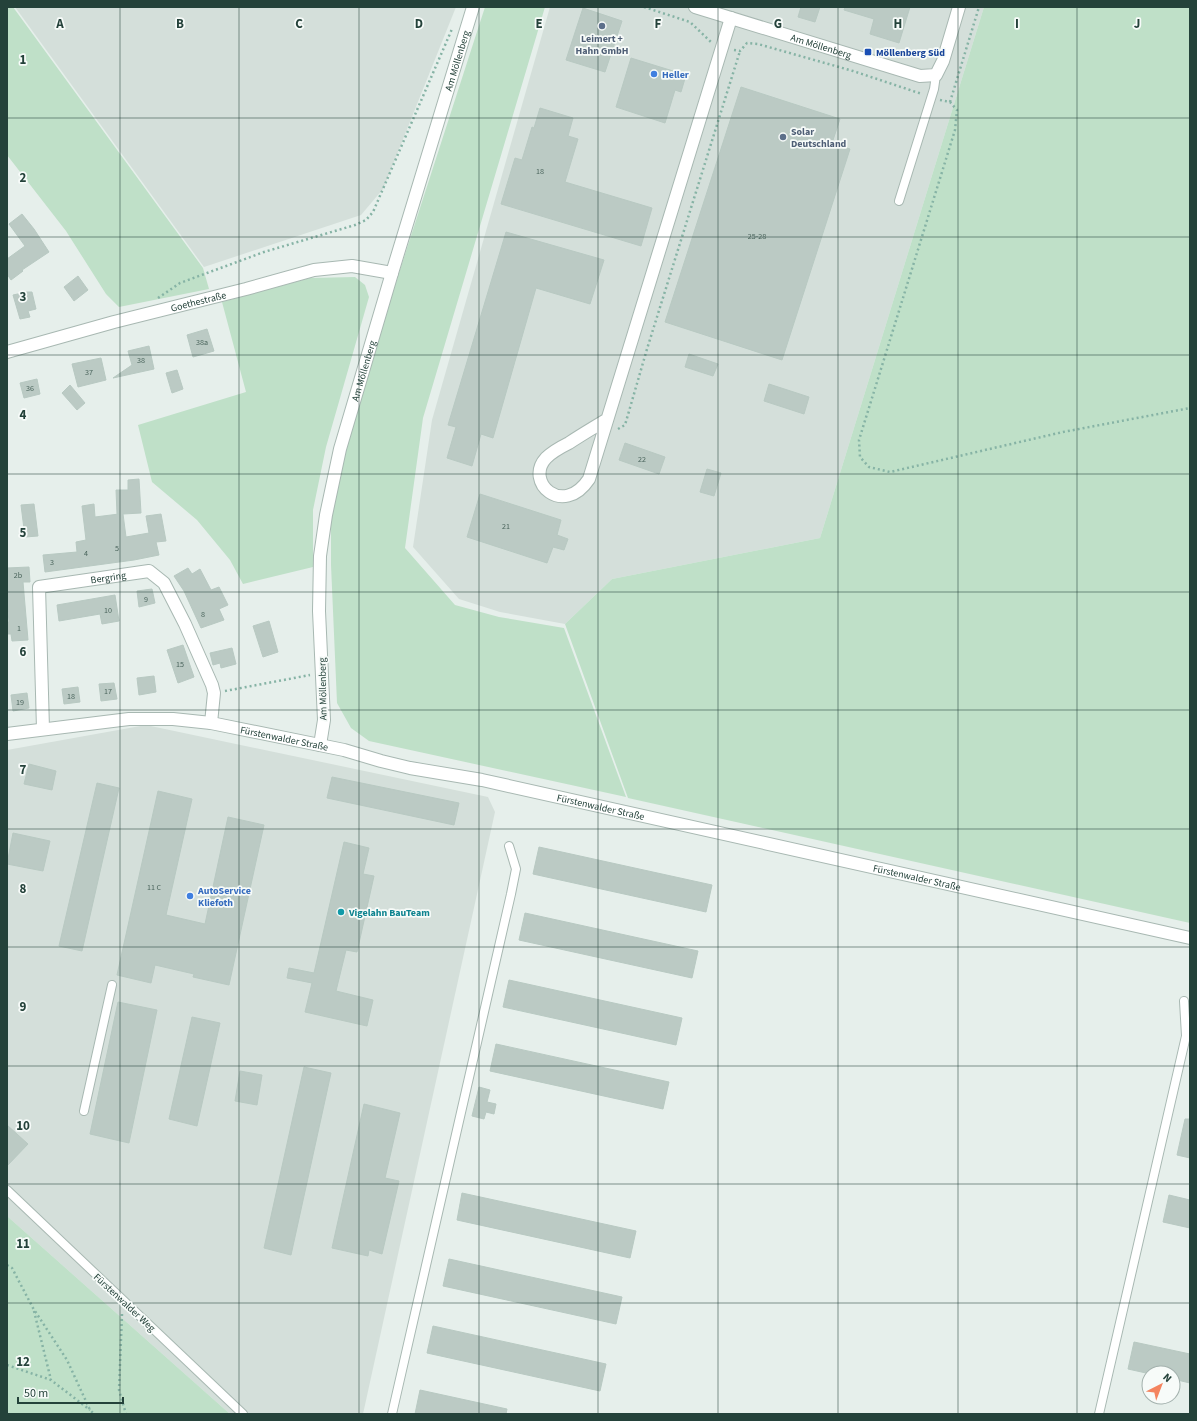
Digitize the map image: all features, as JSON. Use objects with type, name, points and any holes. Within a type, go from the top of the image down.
[{"type":"street","name":"Am Möllenberg","points":[[320,745],[324,720],[319,611],[320,556],[326,515],[340,449],[473,7]]},
{"type":"street","name":"Am Möllenberg","points":[[695,7],[920,76],[936,75]]},
{"type":"street","points":[[936,75],[959,7]]},
{"type":"street","points":[[605,423],[553,452],[545,459],[540,469],[540,480],[546,490],[555,496],[566,497],[575,494],[583,488],[592,471],[605,423],[731,18]]},
{"type":"street","name":"Goethestraße","points":[[7,352],[314,270],[352,266],[392,273]]},
{"type":"street","name":"Bergring","points":[[43,729],[39,587],[149,571],[164,583],[188,631],[212,685],[214,693],[211,723]]},
{"type":"street","name":"Fürstenwalder Straße","points":[[7,734],[128,720],[173,718],[211,723],[320,745],[410,768],[482,780],[1190,938]]},
{"type":"lane","points":[[899,201],[931,97],[936,75]]},
{"type":"lane","points":[[392,1414],[511,894],[516,869],[510,846]]},
{"type":"lane","points":[[84,1111],[112,985]]},
{"type":"lane","points":[[1099,1414],[1186,1036],[1184,1000]]},
{"type":"lane","name":"Fürstenwalder Weg","points":[[7,1190],[243,1414]]},
{"type":"path","points":[[644,7],[690,22],[710,42],[740,52]]},
{"type":"path","points":[[950,102],[979,7]]},
{"type":"path","points":[[141,316],[159,296],[180,282],[264,252],[355,225],[366,220],[374,212],[452,28]]},
{"type":"path","points":[[605,423],[619,429],[625,425],[647,349],[740,52],[747,43],[758,44],[853,71],[950,102],[956,110],[955,130],[859,440],[860,457],[869,466],[890,472],[1063,432],[1190,408]]},
{"type":"path","points":[[214,693],[322,672]]},
{"type":"path","points":[[7,1266],[12,1268],[33,1308],[67,1360],[90,1410]]},
{"type":"path","points":[[123,1299],[119,1390],[126,1414]]},
{"type":"path","points":[[33,1308],[51,1380]]},
{"type":"path","points":[[7,1365],[51,1380],[94,1414]]},
{"type":"shaded area","points":[[15,7],[456,7],[383,189],[361,215],[204,267]]},
{"type":"shaded area","points":[[550,7],[984,7],[820,538],[612,579],[565,624],[500,612],[459,599],[413,547],[432,420]]},
{"type":"shaded area","points":[[146,725],[488,797],[495,812],[363,1414],[230,1414],[7,1216],[7,750]]},
{"type":"green space","points":[[7,7],[13,7],[203,268],[209,289],[119,307],[106,294],[66,231],[7,155]]},
{"type":"green space","points":[[485,7],[545,7],[423,418],[405,548],[455,605],[499,617],[564,628],[626,797],[369,741],[351,728],[337,703],[331,565],[331,511],[343,449]]},
{"type":"green space","points":[[984,7],[1190,7],[1190,923],[628,798],[565,624],[612,579],[820,538]]},
{"type":"green space","points":[[355,277],[365,285],[369,297],[326,447],[313,510],[313,567],[243,584],[230,560],[197,520],[152,482],[138,425],[246,392],[222,302],[310,278]]},
{"type":"green space","points":[[7,1216],[230,1414],[7,1414]]},
{"type":"building","points":[[801,7],[820,7],[815,22],[798,17]]},
{"type":"building","points":[[845,7],[910,7],[899,43],[870,34],[874,19],[844,10]]},
{"type":"building","points":[[583,8],[622,21],[605,72],[566,60]]},
{"type":"building","points":[[631,58],[686,75],[681,92],[675,90],[665,123],[616,107]]},
{"type":"building","points":[[741,87],[840,119],[832,143],[850,149],[782,360],[665,322]]},
{"type":"building","points":[[540,108],[573,118],[568,136],[578,139],[565,182],[652,208],[641,246],[501,204],[515,158],[522,160],[532,127],[534,128]]},
{"type":"building","points":[[22,214],[49,252],[22,270],[23,271],[11,280],[7,274],[7,259],[25,246],[9,224]]},
{"type":"building","points":[[506,232],[604,260],[590,304],[536,288],[493,438],[481,434],[472,466],[447,458],[456,427],[448,425]]},
{"type":"building","points":[[78,276],[88,290],[74,301],[64,287]]},
{"type":"building","points":[[32,292],[36,309],[28,311],[30,317],[20,319],[13,295]]},
{"type":"building","points":[[207,329],[214,351],[193,357],[187,335]]},
{"type":"building","points":[[149,346],[154,369],[113,378],[132,365],[128,351]]},
{"type":"building","points":[[689,354],[718,364],[713,376],[685,367]]},
{"type":"building","points":[[101,358],[106,380],[78,387],[72,364]]},
{"type":"building","points":[[177,370],[183,389],[172,393],[166,373]]},
{"type":"building","points":[[37,379],[40,394],[24,398],[20,383]]},
{"type":"building","points":[[769,384],[809,397],[804,414],[764,401]]},
{"type":"building","points":[[70,385],[85,403],[77,410],[62,393]]},
{"type":"building","points":[[625,443],[665,457],[659,474],[619,460]]},
{"type":"building","points":[[707,469],[721,473],[714,496],[700,492]]},
{"type":"building","points":[[139,479],[141,513],[123,514],[126,537],[149,533],[146,516],[161,514],[166,541],[156,542],[159,555],[134,560],[45,572],[43,555],[77,552],[76,542],[86,540],[82,506],[94,504],[95,517],[119,514],[117,514],[116,490],[128,490],[128,480]]},
{"type":"building","points":[[480,494],[561,520],[557,535],[568,539],[564,550],[553,547],[547,563],[467,537]]},
{"type":"building","points":[[34,504],[38,536],[25,537],[21,505]]},
{"type":"building","points":[[29,567],[30,582],[23,582],[28,640],[12,641],[11,634],[7,634],[7,622],[9,622],[7,568]]},
{"type":"building","points":[[188,568],[192,574],[200,569],[211,590],[219,587],[228,605],[219,609],[224,620],[201,628],[184,591],[174,576]]},
{"type":"building","points":[[152,589],[155,603],[139,607],[137,591]]},
{"type":"building","points":[[115,595],[119,621],[102,624],[100,614],[59,621],[57,605]]},
{"type":"building","points":[[269,621],[278,652],[263,657],[253,626]]},
{"type":"building","points":[[183,645],[194,677],[178,683],[167,650]]},
{"type":"building","points":[[232,648],[236,664],[221,668],[220,663],[213,665],[210,653]]},
{"type":"building","points":[[154,676],[156,692],[139,695],[137,678]]},
{"type":"building","points":[[114,683],[117,699],[101,701],[99,684]]},
{"type":"building","points":[[78,687],[80,702],[64,704],[62,689]]},
{"type":"building","points":[[27,693],[29,708],[13,711],[11,695]]},
{"type":"building","points":[[29,764],[56,771],[52,790],[24,784]]},
{"type":"building","points":[[332,777],[459,803],[454,825],[327,798]]},
{"type":"building","points":[[97,783],[119,788],[82,951],[59,946]]},
{"type":"building","points":[[158,791],[192,799],[166,915],[205,924],[228,817],[264,825],[229,985],[193,977],[194,974],[155,965],[151,983],[117,975]]},
{"type":"building","points":[[13,833],[50,841],[43,871],[7,864]]},
{"type":"building","name":"Vigelahn BauTeam","points":[[344,842],[369,848],[363,874],[374,876],[357,952],[346,950],[336,991],[373,1000],[367,1026],[305,1012],[312,983],[287,978],[289,968],[314,973]]},
{"type":"building","points":[[539,847],[712,885],[706,912],[533,874]]},
{"type":"building","points":[[525,913],[698,951],[692,978],[519,940]]},
{"type":"building","points":[[509,980],[682,1018],[676,1045],[503,1007]]},
{"type":"building","points":[[118,1002],[157,1010],[129,1143],[90,1134]]},
{"type":"building","points":[[192,1017],[220,1023],[197,1126],[169,1119]]},
{"type":"building","points":[[496,1044],[669,1082],[663,1109],[490,1071]]},
{"type":"building","points":[[304,1067],[331,1073],[291,1255],[264,1248]]},
{"type":"building","points":[[240,1071],[262,1075],[257,1105],[235,1101]]},
{"type":"building","points":[[479,1087],[490,1090],[487,1102],[496,1104],[494,1114],[486,1112],[484,1119],[472,1116]]},
{"type":"building","points":[[364,1104],[400,1113],[385,1178],[399,1181],[382,1254],[369,1250],[368,1256],[332,1248]]},
{"type":"building","points":[[1185,1119],[1190,1119],[1190,1158],[1177,1155]]},
{"type":"building","points":[[7,1125],[28,1144],[7,1166]]},
{"type":"building","points":[[462,1193],[636,1231],[630,1258],[457,1220]]},
{"type":"building","points":[[1169,1195],[1190,1200],[1190,1228],[1163,1222]]},
{"type":"building","points":[[449,1259],[622,1297],[616,1324],[443,1286]]},
{"type":"building","points":[[433,1326],[606,1364],[600,1391],[427,1353]]},
{"type":"building","points":[[1134,1342],[1190,1354],[1190,1383],[1181,1381],[1181,1365],[1141,1365],[1141,1372],[1128,1369]]},
{"type":"building","points":[[420,1390],[507,1409],[506,1414],[415,1414]]},
{"type":"place","name":"Leimert + Hahn GmbH","points":[[602,26]]},
{"type":"place","name":"Möllenberg Süd","points":[[868,52]]},
{"type":"place","name":"Heller","points":[[654,74]]},
{"type":"place","name":"Solar Deutschland","points":[[783,137]]},
{"type":"place","name":"AutoService Kliefoth","points":[[190,896]]},
{"type":"place","name":"Vigelahn BauTeam","points":[[341,912]]}]
